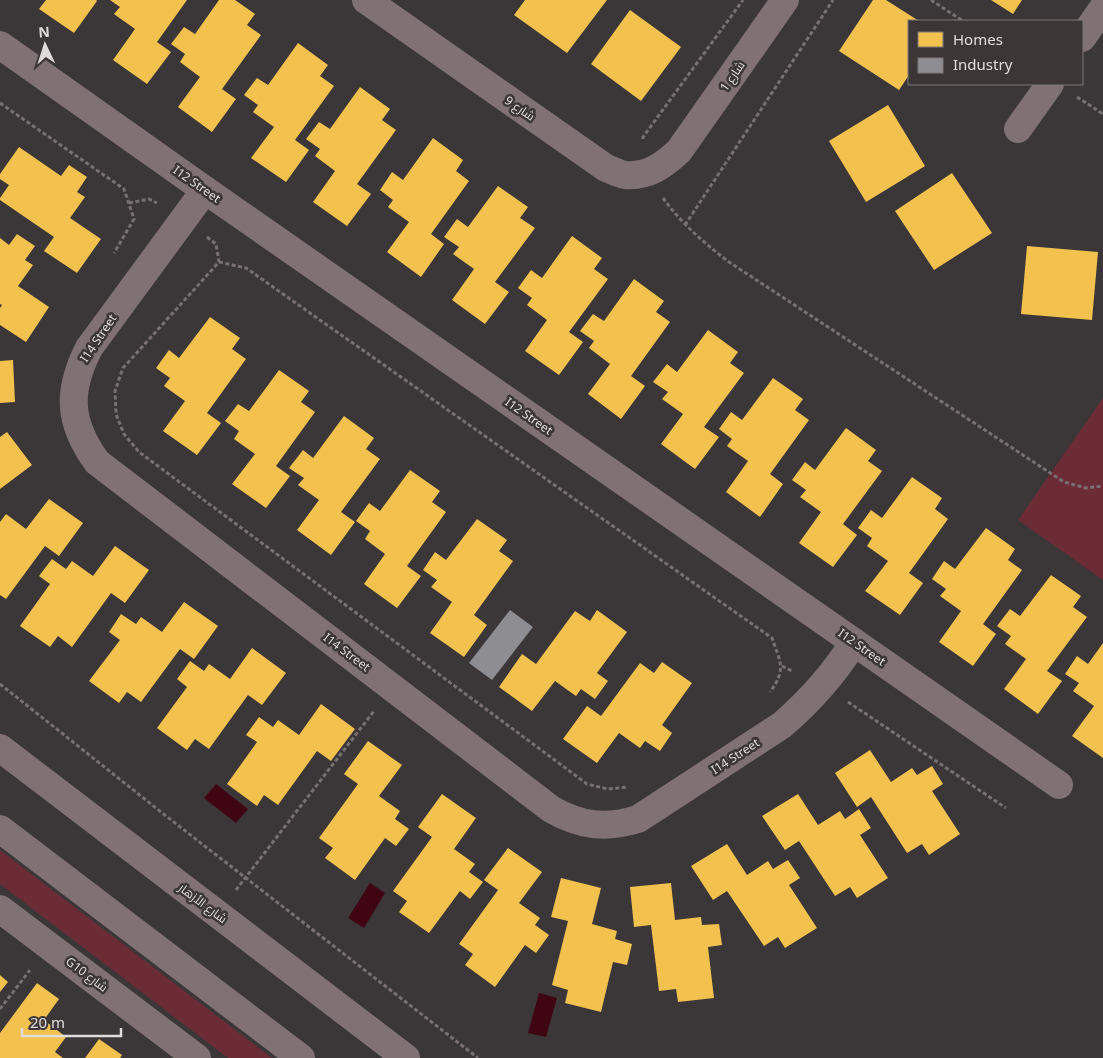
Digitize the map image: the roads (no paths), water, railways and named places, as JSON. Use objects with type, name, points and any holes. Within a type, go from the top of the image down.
[{"type":"street","name":"شارع 9","points":[[366,0],[606,168],[625,175],[646,173],[666,164],[679,151]]},
{"type":"street","name":"شارع 1","points":[[679,151],[785,0]]},
{"type":"street","points":[[1083,37],[1103,8]]},
{"type":"street","name":"I12 Street","points":[[0,45],[1059,785]]},
{"type":"street","points":[[1018,129],[1061,89]]},
{"type":"street","name":"I14 Street","points":[[205,190],[89,348],[80,366],[74,386],[73,406],[77,426],[85,445],[97,462],[551,809],[564,817],[593,826],[608,826],[638,819],[782,724],[804,707],[839,665],[854,642]]},
{"type":"street","name":"شارع الأزهار","points":[[0,748],[406,1058]]},
{"type":"street","points":[[0,829],[301,1058]]},
{"type":"street","name":"G10 شارع","points":[[0,909],[197,1058]]}]
